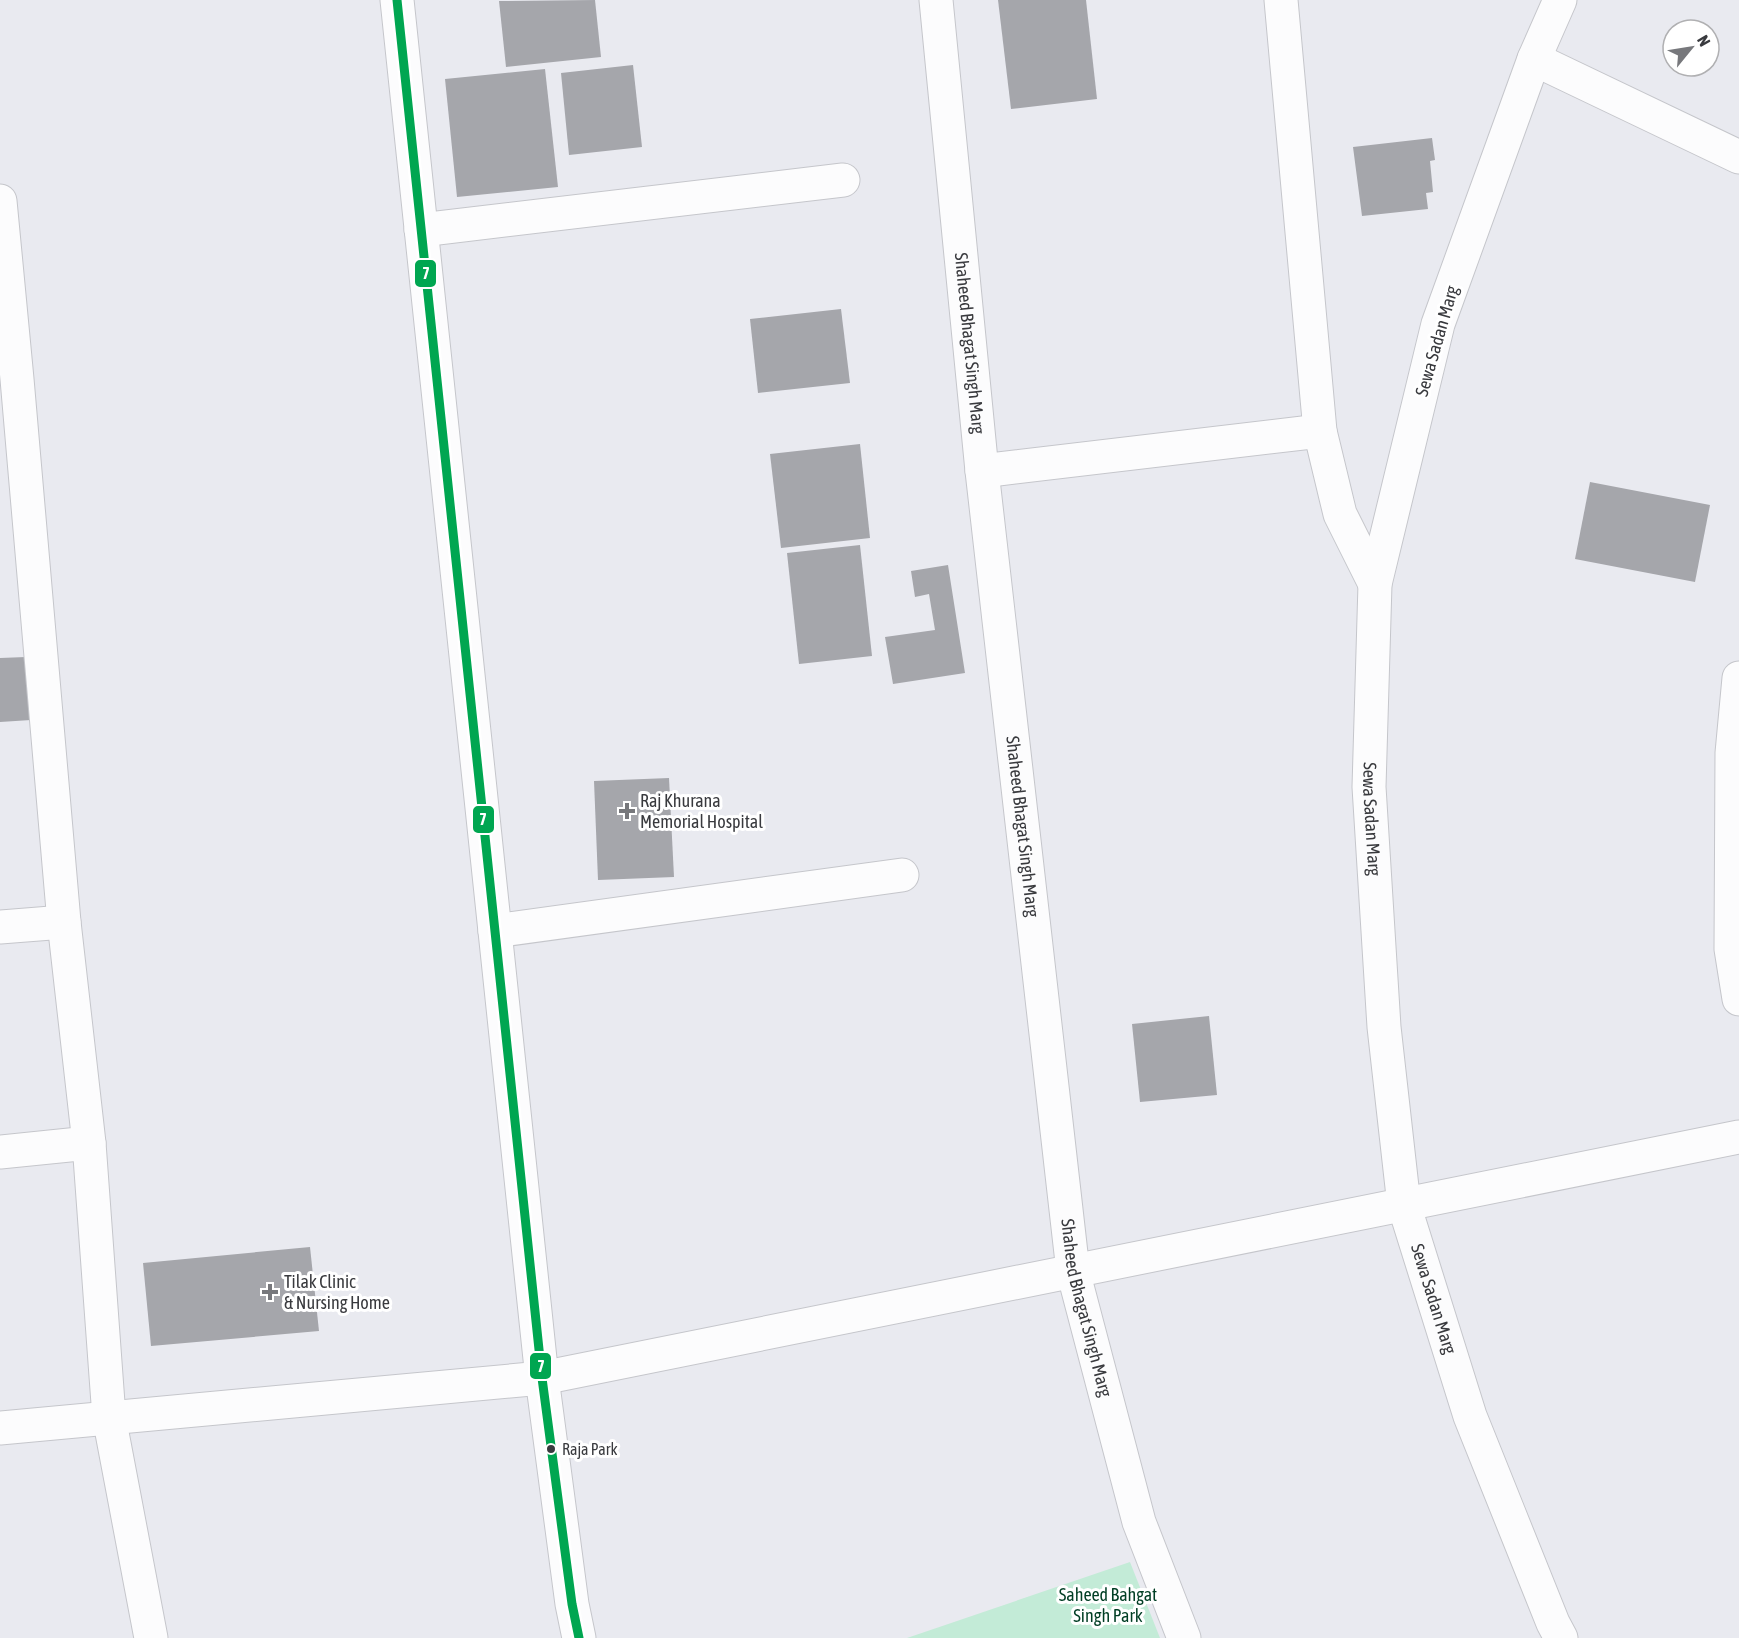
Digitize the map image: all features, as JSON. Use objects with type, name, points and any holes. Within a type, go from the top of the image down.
[{"type":"street","points":[[397,0],[542,1378],[572,1604],[579,1638]]},
{"type":"street","name":"Shaheed Bhagat Singh Marg","points":[[936,0],[982,471],[1073,1271],[1139,1522],[1184,1638]]},
{"type":"street","points":[[1281,0],[1320,431],[1340,514],[1375,584]]},
{"type":"street","name":"Sewa Sadan Marg","points":[[1560,0],[1534,59],[1438,324],[1375,584],[1369,787],[1384,1027],[1404,1205],[1470,1416],[1548,1612],[1561,1638]]},
{"type":"street","points":[[1534,59],[1739,157]]},
{"type":"street","points":[[421,230],[843,180]]},
{"type":"street","points":[[0,201],[9,380],[64,922],[89,1143],[109,1417],[151,1638]]},
{"type":"street","points":[[982,471],[1320,431]]},
{"type":"street","points":[[1739,678],[1732,753],[1731,949],[1739,999]]},
{"type":"street","points":[[495,931],[902,875]]},
{"type":"street","points":[[0,927],[64,922]]},
{"type":"street","points":[[0,1428],[542,1378],[1739,1137]]},
{"type":"street","points":[[0,1152],[89,1143]]},
{"type":"green space","name":"Saheed Bahgat Singh Park","points":[[1130,1562],[1160,1638],[907,1638]]},
{"type":"building","points":[[595,0],[601,57],[506,67],[499,1]]},
{"type":"building","points":[[998,0],[1086,0],[1097,99],[1011,109]]},
{"type":"building","points":[[633,65],[642,147],[569,155],[561,73]]},
{"type":"building","points":[[545,69],[558,187],[457,197],[445,79]]},
{"type":"building","points":[[1432,138],[1435,160],[1430,161],[1433,192],[1426,193],[1428,209],[1362,216],[1353,147]]},
{"type":"building","points":[[841,309],[850,383],[758,393],[750,319]]},
{"type":"building","points":[[860,444],[870,538],[781,548],[770,454]]},
{"type":"building","points":[[1590,482],[1710,505],[1695,582],[1575,559]]},
{"type":"building","points":[[860,545],[872,656],[799,664],[787,553]]},
{"type":"building","points":[[948,565],[965,673],[893,684],[885,637],[935,630],[929,594],[915,597],[911,571]]},
{"type":"building","points":[[26,657],[31,720],[0,722],[0,658]]},
{"type":"building","points":[[669,778],[674,877],[598,880],[594,781]]},
{"type":"building","points":[[1209,1016],[1217,1095],[1140,1102],[1132,1024]]},
{"type":"building","points":[[310,1247],[319,1331],[151,1346],[143,1263]]},
{"type":"transit line","name":"7","points":[[397,0],[542,1378],[572,1604],[579,1638]]},
{"type":"place","name":"Raj Khurana Memorial Hospital","points":[[627,811]]},
{"type":"place","name":"Tilak Clinic & Nursing Home","points":[[270,1292]]},
{"type":"place","name":"Raja Park","points":[[551,1449]]}]
